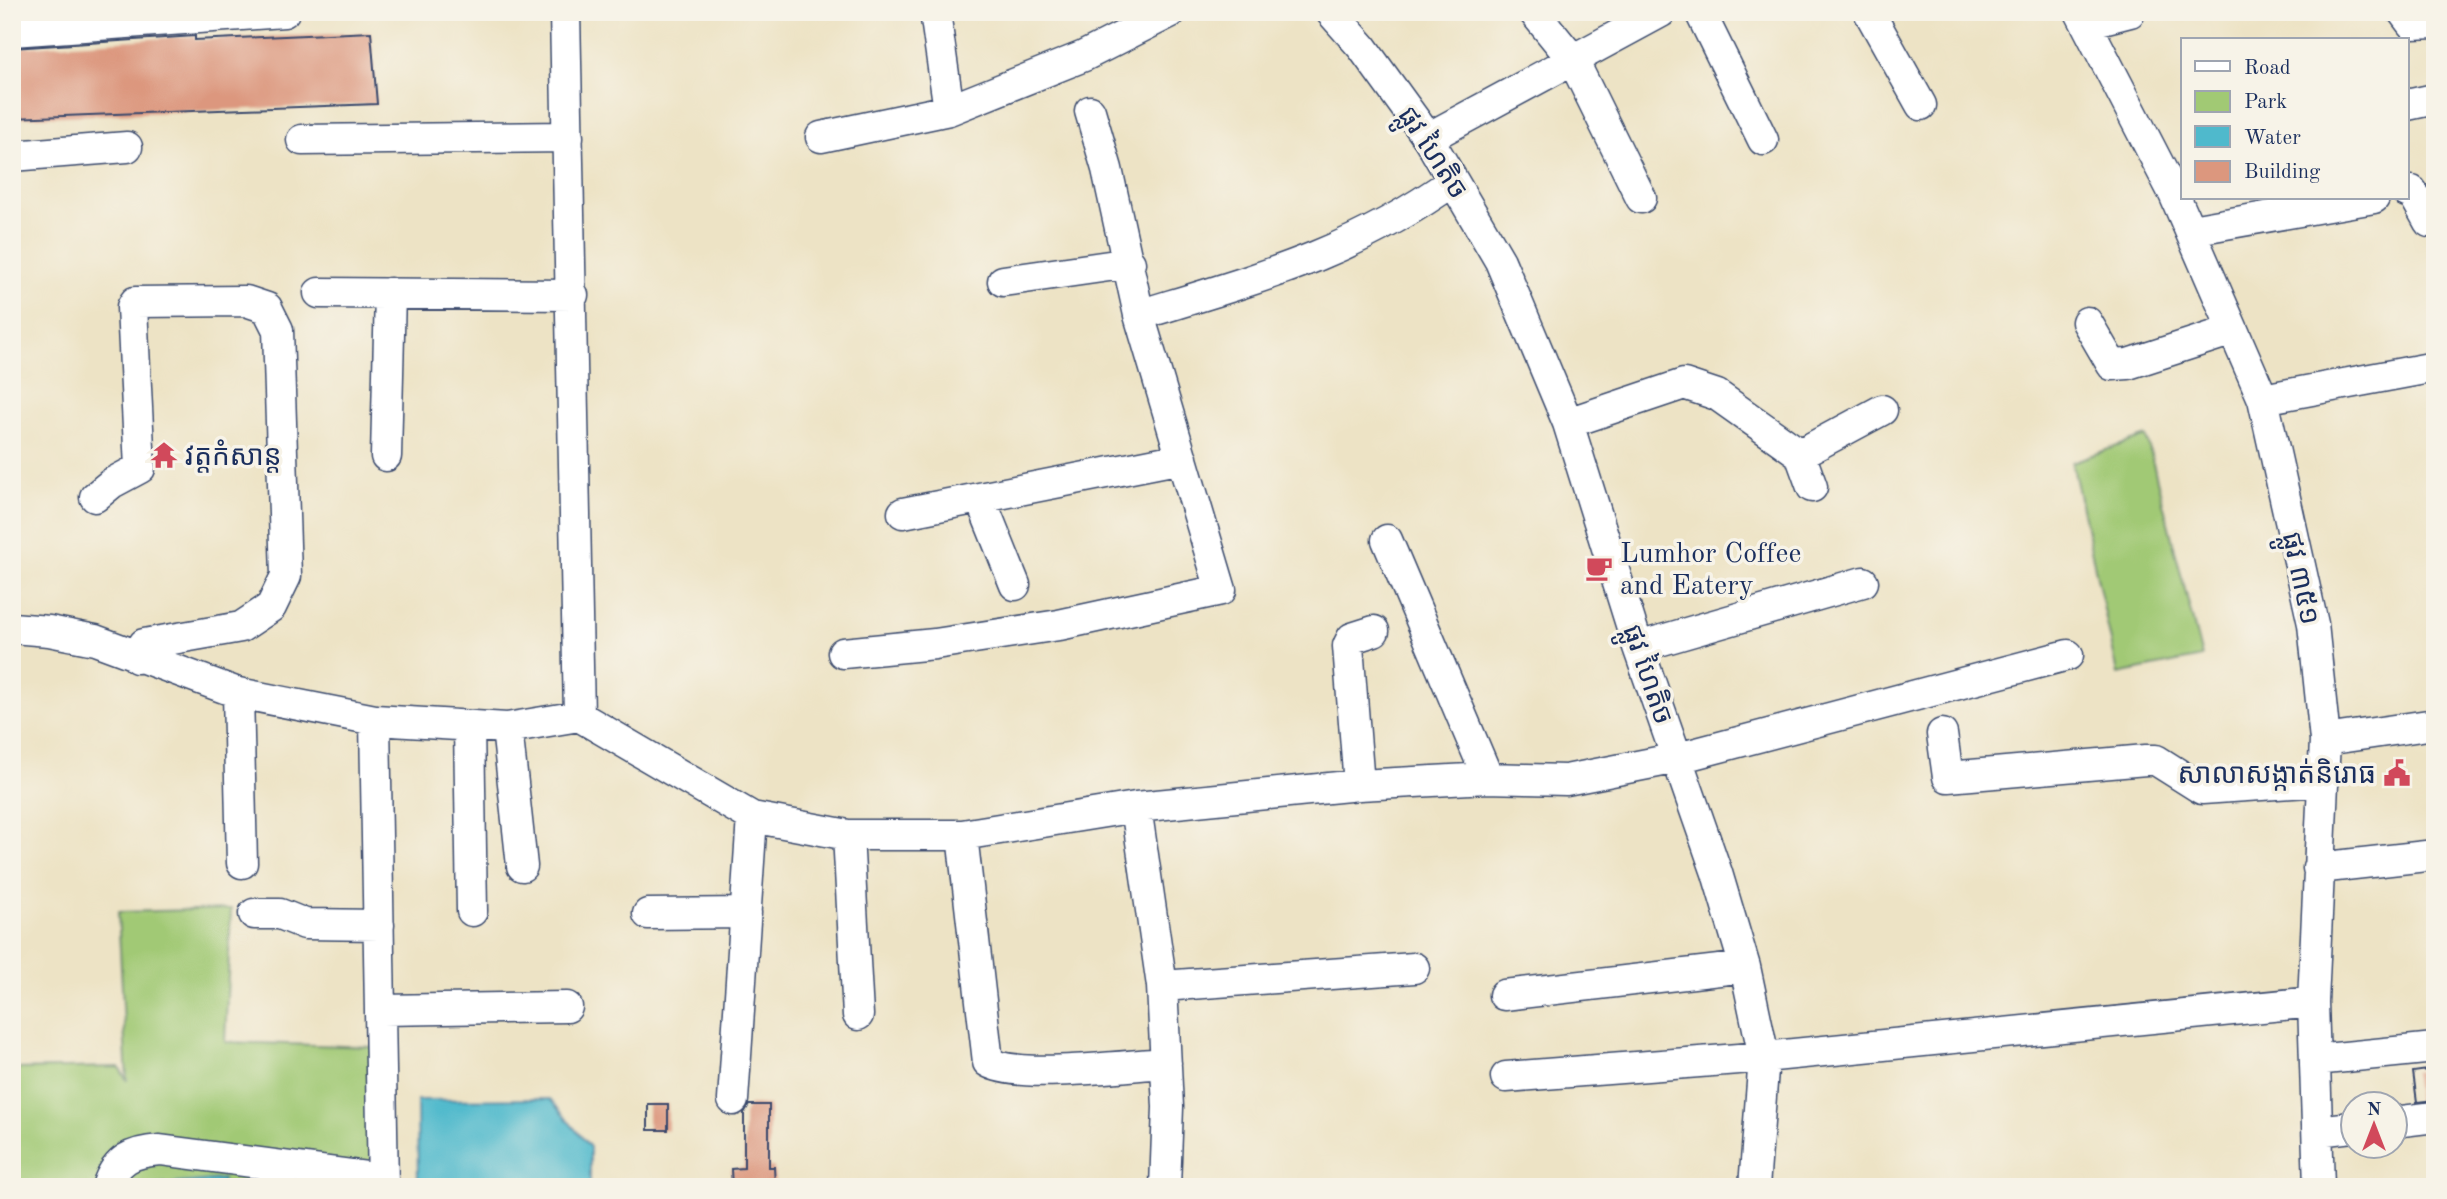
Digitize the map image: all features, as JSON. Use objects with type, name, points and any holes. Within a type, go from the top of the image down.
[{"type":"street","points":[[12,31],[284,12]]},
{"type":"street","points":[[565,12],[573,295],[579,716]]},
{"type":"street","points":[[935,12],[949,110]]},
{"type":"street","points":[[821,137],[949,110],[1073,61],[1171,12]]},
{"type":"street","name":"ផ្លូវ ហៃតិច","points":[[1331,12],[1362,47],[1428,138],[1454,180],[1500,261],[1568,423],[1638,647],[1678,758],[1745,967],[1764,1057],[1754,1187]]},
{"type":"street","points":[[1534,12],[1573,60],[1641,198]]},
{"type":"street","points":[[1428,138],[1661,12]]},
{"type":"street","points":[[1700,12],[1763,140]]},
{"type":"street","points":[[1869,12],[1921,105]]},
{"type":"street","points":[[2084,18],[2130,12]]},
{"type":"street","points":[[2403,12],[2412,24],[2435,23]]},
{"type":"street","name":"ផ្លូវ ៣៥១","points":[[2084,18],[2178,193],[2190,230],[2263,399],[2313,624],[2325,740],[2312,1002],[2319,1187]]},
{"type":"street","points":[[2408,105],[2435,99]]},
{"type":"street","points":[[843,653],[1059,625],[1221,590],[1139,315],[1130,263],[1090,111]]},
{"type":"street","points":[[302,140],[568,137]]},
{"type":"street","points":[[12,156],[127,147]]},
{"type":"street","points":[[1139,315],[1293,268],[1358,239],[1422,203],[1454,180]]},
{"type":"street","points":[[2408,192],[2412,191],[2429,222],[2435,221]]},
{"type":"street","points":[[2190,230],[2362,200]]},
{"type":"street","points":[[1003,281],[1130,263]]},
{"type":"street","points":[[319,293],[573,295]]},
{"type":"street","points":[[386,456],[390,293]]},
{"type":"street","points":[[95,497],[112,482],[140,468],[132,307],[135,302],[246,301],[267,308],[278,330],[286,576],[271,607],[241,627],[144,644],[137,658]]},
{"type":"street","points":[[2087,322],[2112,365],[2128,363],[2233,330]]},
{"type":"street","points":[[2263,399],[2435,367]]},
{"type":"street","points":[[1568,423],[1684,384],[1717,395],[1800,454],[1812,487]]},
{"type":"street","points":[[1800,454],[1882,410]]},
{"type":"street","points":[[903,513],[1182,458]]},
{"type":"street","points":[[980,498],[1015,585]]},
{"type":"street","points":[[1387,540],[1488,778]]},
{"type":"street","points":[[1638,647],[1863,582]]},
{"type":"street","points":[[12,628],[49,631],[95,640],[238,694],[375,720],[508,728],[579,716],[752,817],[848,835],[962,835],[1136,807],[1359,785],[1488,778],[1566,780],[1678,758],[2068,656]]},
{"type":"street","points":[[1359,785],[1348,646],[1352,638],[1374,631]]},
{"type":"street","points":[[238,694],[242,863]]},
{"type":"street","points":[[107,1187],[116,1164],[137,1151],[160,1150],[383,1183],[375,720]]},
{"type":"street","points":[[2325,740],[2435,724]]},
{"type":"street","points":[[468,726],[472,911]]},
{"type":"street","points":[[508,728],[522,866]]},
{"type":"street","points":[[1942,734],[1948,777],[2155,760],[2202,789],[2324,781]]},
{"type":"street","points":[[1136,807],[1162,986],[1166,1063],[1165,1187]]},
{"type":"street","points":[[733,1100],[752,817]]},
{"type":"street","points":[[848,835],[858,1015]]},
{"type":"street","points":[[962,835],[988,1062],[1000,1069],[1033,1070],[1166,1063]]},
{"type":"street","points":[[2318,868],[2435,855]]},
{"type":"street","points":[[648,914],[746,913]]},
{"type":"street","points":[[254,915],[280,915],[305,924],[379,925]]},
{"type":"street","points":[[1504,996],[1745,967]]},
{"type":"street","points":[[1162,986],[1414,968]]},
{"type":"street","points":[[1506,1077],[1764,1057],[2312,1002]]},
{"type":"street","points":[[382,1010],[567,1007]]},
{"type":"street","points":[[2315,1060],[2435,1048]]},
{"type":"street","points":[[2408,1120],[2435,1117]]},
{"type":"street","points":[[2318,1131],[2338,1129]]},
{"type":"shaded area","points":[[12,338],[19,339],[12,524]]},
{"type":"green space","points":[[2146,436],[2202,657],[2118,674],[2072,462]]},
{"type":"green space","points":[[231,909],[225,1042],[372,1047],[372,1187],[12,1187],[12,1069],[119,1067],[127,1081],[118,912]]},
{"type":"water","points":[[550,1099],[590,1147],[590,1187],[418,1187],[417,1100]]},
{"type":"water","points":[[223,1179],[221,1187],[136,1187]]},
{"type":"building","points":[[371,32],[377,104],[12,118],[12,48],[195,36],[195,40]]},
{"type":"building","points":[[2435,1069],[2435,1100],[2417,1102],[2413,1072]]},
{"type":"building","points":[[648,1104],[668,1104],[668,1130],[648,1130]]},
{"type":"building","points":[[749,1105],[769,1105],[769,1167],[774,1167],[775,1187],[732,1187],[731,1169],[744,1168],[744,1113]]},
{"type":"place","name":"វត្តកំសាន្ត","points":[[164,455]]},
{"type":"place","name":"Lumhor Coffee and Eatery","points":[[1599,568]]},
{"type":"place","name":"សាលាសង្កាត់និរោធ","points":[[2397,773]]}]
